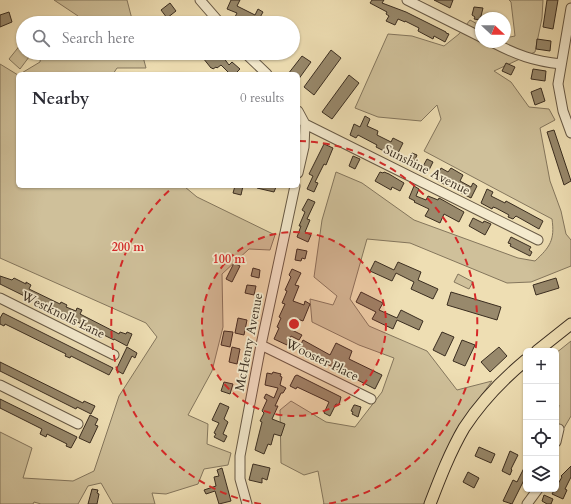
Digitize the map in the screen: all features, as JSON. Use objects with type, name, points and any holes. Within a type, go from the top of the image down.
[{"type":"main road","points":[[541,348],[571,324]]},
{"type":"main road","points":[[552,348],[571,333]]},
{"type":"main road","points":[[430,504],[454,448],[474,414],[508,375],[523,362]]},
{"type":"main road","points":[[438,504],[462,446],[482,414],[493,399],[523,371]]},
{"type":"street","points":[[200,0],[214,16]]},
{"type":"street","points":[[407,0],[475,33]]},
{"type":"street","points":[[571,8],[558,84],[560,98],[571,133]]},
{"type":"street","points":[[504,48],[520,56],[561,64]]},
{"type":"street","points":[[252,60],[264,72]]},
{"type":"street","points":[[300,115],[305,124],[304,147],[300,164]]},
{"type":"street","name":"Sunshine Avenue","points":[[305,124],[538,240]]},
{"type":"street","name":"McHenry Avenue","points":[[247,504],[240,479],[240,456],[261,345],[295,188]]},
{"type":"street","name":"Westknolls Lane","points":[[0,298],[114,355]]},
{"type":"street","name":"Wooster Place","points":[[261,345],[371,399]]},
{"type":"street","points":[[0,385],[78,424]]},
{"type":"street","points":[[527,504],[536,492]]},
{"type":"shaded area","points":[[54,0],[127,0],[131,16],[78,16]]},
{"type":"shaded area","points":[[509,0],[543,0],[542,18],[535,52],[494,71],[511,82],[529,107],[549,109],[555,120],[540,128],[550,181],[561,211],[566,234],[571,240],[571,266],[531,282],[507,283],[410,243],[367,239],[350,299],[369,326],[427,351],[457,390],[492,381],[456,430],[426,504],[324,504],[318,471],[304,475],[281,463],[280,410],[291,401],[326,422],[355,427],[382,392],[394,358],[359,345],[312,322],[310,299],[333,305],[337,296],[314,277],[322,220],[336,172],[362,183],[414,220],[518,258],[535,261],[550,243],[553,232],[552,219],[424,151],[441,119],[437,105],[421,121],[378,117],[355,108],[388,34],[412,36],[444,46],[459,34],[470,20],[475,23],[475,48],[511,48],[511,37],[515,36],[511,2]]},
{"type":"shaded area","points":[[16,50],[16,60],[27,60],[20,69],[9,59]]},
{"type":"shaded area","points":[[40,60],[144,60],[146,68],[117,68],[114,72],[23,72],[40,62]]},
{"type":"shaded area","points":[[0,64],[16,74],[16,188],[186,188],[197,197],[275,235],[270,250],[249,249],[222,274],[223,327],[212,371],[188,415],[208,424],[207,444],[231,453],[228,465],[204,469],[198,484],[166,494],[152,493],[155,504],[113,504],[101,483],[88,486],[78,504],[41,504],[34,502],[33,504],[0,504],[0,432],[32,448],[23,478],[73,481],[94,471],[119,396],[157,337],[146,323],[0,258]]},
{"type":"shaded area","points":[[458,274],[473,282],[469,289],[454,282]]},
{"type":"shaded area","points":[[571,341],[571,416],[564,428],[559,426],[559,351]]},
{"type":"building","points":[[231,0],[240,0],[237,6],[255,15],[258,9],[263,12],[261,16],[236,16],[237,13],[227,9]]},
{"type":"building","points":[[372,0],[384,0],[382,3],[406,12],[446,32],[449,34],[445,42],[434,36],[433,39],[418,31],[419,28],[405,21],[398,19],[395,25],[386,21],[389,16],[386,14],[387,12],[370,3]]},
{"type":"building","points":[[434,0],[453,0],[450,8]]},
{"type":"building","points":[[547,0],[558,0],[553,29],[543,27]]},
{"type":"building","points":[[170,3],[176,11],[170,16],[166,16],[161,10]]},
{"type":"building","points":[[474,7],[483,8],[482,12],[475,12],[475,17],[472,15]]},
{"type":"building","points":[[9,12],[12,22],[0,27],[0,15]]},
{"type":"building","points":[[537,39],[551,41],[550,51],[536,49]]},
{"type":"building","points":[[331,50],[341,58],[314,95],[304,87]]},
{"type":"building","points":[[302,56],[311,62],[300,77],[300,72],[290,72]]},
{"type":"building","points":[[205,60],[225,60],[229,65],[232,62],[240,69],[237,72],[228,72],[221,65],[217,68],[211,68]]},
{"type":"building","points":[[506,63],[515,67],[511,75],[502,71]]},
{"type":"building","points":[[533,69],[546,71],[545,81],[531,79]]},
{"type":"building","points":[[349,75],[359,83],[332,119],[322,112]]},
{"type":"building","points":[[541,88],[545,101],[535,105],[531,92]]},
{"type":"building","points":[[365,116],[370,119],[367,126],[378,131],[377,135],[391,142],[393,138],[403,143],[396,157],[376,147],[377,145],[358,135],[356,138],[350,135],[354,124],[360,127]]},
{"type":"building","points":[[554,130],[571,181],[564,185],[547,132]]},
{"type":"building","points":[[324,144],[333,148],[326,165],[324,164],[315,182],[318,183],[314,192],[307,189],[313,176],[309,174]]},
{"type":"building","points":[[412,153],[417,155],[412,167],[407,165]]},
{"type":"building","points":[[353,156],[360,159],[355,169],[349,166]]},
{"type":"building","points":[[427,159],[433,162],[427,174],[421,170]]},
{"type":"building","points":[[441,168],[448,172],[451,168],[463,175],[460,181],[471,187],[473,183],[477,186],[471,198],[436,180]]},
{"type":"building","points":[[380,172],[389,174],[404,183],[400,191],[392,187],[391,190],[375,181]]},
{"type":"building","points":[[414,186],[419,189],[416,196],[426,200],[428,196],[438,200],[439,198],[464,212],[459,222],[444,214],[440,223],[425,216],[429,209],[409,198]]},
{"type":"building","points":[[234,188],[243,188],[241,195],[233,193]]},
{"type":"building","points":[[257,188],[276,188],[274,192]]},
{"type":"building","points":[[487,189],[493,192],[491,196],[505,203],[506,201],[543,221],[539,229],[516,216],[513,219],[496,208],[493,207],[492,209],[481,203]]},
{"type":"building","points":[[308,199],[315,202],[307,219],[310,220],[305,232],[311,235],[308,242],[297,237],[301,226],[299,226],[305,212],[302,210]]},
{"type":"building","points":[[473,218],[483,223],[484,221],[491,224],[485,235],[469,226]]},
{"type":"building","points":[[511,237],[531,247],[529,250],[532,252],[530,256],[510,246],[511,244],[508,243]]},
{"type":"building","points":[[297,249],[307,251],[305,259],[302,258],[301,261],[295,260]]},
{"type":"building","points":[[375,261],[394,270],[398,262],[421,272],[418,280],[438,289],[433,299],[411,289],[414,282],[396,273],[392,281],[370,271]]},
{"type":"building","points":[[234,263],[240,266],[232,282],[226,279]]},
{"type":"building","points":[[253,268],[260,270],[259,278],[251,276]]},
{"type":"building","points":[[292,269],[301,273],[295,285],[299,286],[293,301],[304,305],[305,301],[310,304],[303,321],[295,318],[290,329],[302,335],[299,340],[291,336],[287,345],[274,339],[279,328],[277,327],[281,318],[279,317],[285,304],[282,303],[287,291],[285,290],[291,277],[289,275]]},
{"type":"building","points":[[0,276],[12,280],[14,278],[26,284],[26,282],[31,285],[29,289],[60,304],[61,302],[67,305],[66,307],[76,311],[77,308],[82,310],[80,314],[119,334],[120,332],[126,334],[127,332],[132,334],[127,346],[0,284]]},
{"type":"building","points":[[556,278],[559,288],[536,295],[533,285]]},
{"type":"building","points":[[247,285],[256,286],[254,295],[245,293]]},
{"type":"building","points":[[361,292],[383,303],[379,310],[397,318],[401,310],[423,321],[419,330],[397,320],[393,329],[372,319],[376,312],[356,302]]},
{"type":"building","points":[[451,292],[501,307],[497,320],[447,305]]},
{"type":"building","points":[[3,313],[113,368],[109,375],[71,356],[70,358],[65,356],[66,354],[5,324],[4,326],[0,324],[0,318]]},
{"type":"building","points":[[238,318],[247,320],[244,335],[235,333]]},
{"type":"building","points":[[224,331],[233,332],[230,347],[221,345]]},
{"type":"building","points":[[442,332],[454,337],[445,356],[433,350]]},
{"type":"building","points":[[303,340],[330,355],[336,343],[352,351],[349,359],[382,375],[375,389],[299,348]]},
{"type":"building","points":[[462,340],[475,345],[465,366],[453,361]]},
{"type":"building","points":[[127,347],[137,353],[135,358],[132,356],[123,374],[116,370]]},
{"type":"building","points":[[232,347],[240,349],[237,364],[229,362]]},
{"type":"building","points":[[499,347],[507,356],[490,372],[481,362]]},
{"type":"building","points":[[0,362],[83,403],[84,401],[95,406],[91,414],[77,407],[76,409],[0,371]]},
{"type":"building","points":[[273,372],[281,374],[280,376],[282,377],[280,385],[286,388],[283,393],[281,393],[275,406],[278,406],[272,419],[285,424],[281,436],[274,434],[271,445],[268,444],[264,454],[255,450],[262,422],[260,421],[264,413],[262,411],[267,400],[264,398],[266,394],[274,398],[278,388],[265,385],[267,373],[272,374]]},
{"type":"building","points":[[297,375],[341,397],[339,405],[336,404],[330,416],[324,413],[329,402],[297,387],[296,389],[290,386]]},
{"type":"building","points":[[224,382],[233,384],[230,394],[221,391]]},
{"type":"building","points":[[0,399],[77,437],[71,448],[66,446],[67,444],[47,434],[46,437],[40,434],[42,429],[0,408]]},
{"type":"building","points":[[220,403],[229,407],[224,419],[228,422],[223,434],[227,436],[224,442],[214,437],[216,434],[214,433],[219,423],[212,420]]},
{"type":"building","points":[[354,405],[361,407],[358,417],[352,414],[353,412],[351,411]]},
{"type":"building","points":[[90,415],[98,419],[95,425],[98,426],[90,443],[79,438]]},
{"type":"building","points":[[479,447],[495,454],[491,463],[475,456]]},
{"type":"building","points":[[510,451],[518,455],[511,469],[510,475],[502,471]]},
{"type":"building","points":[[253,464],[270,468],[267,480],[262,478],[262,483],[249,480]]},
{"type":"building","points":[[571,466],[571,477],[565,489],[567,490],[563,499],[552,494],[553,492],[559,492],[559,482],[562,477],[561,476]]},
{"type":"building","points":[[222,468],[231,501],[219,504],[215,491],[206,494],[204,490],[216,486],[214,477],[219,476],[217,470]]},
{"type":"building","points":[[523,470],[523,482],[512,504],[503,501],[513,480],[517,482]]},
{"type":"building","points":[[468,472],[479,478],[474,488],[463,482]]},
{"type":"building","points":[[92,489],[98,490],[97,493],[99,494],[97,504],[88,504]]},
{"type":"building","points":[[544,495],[553,499],[551,504],[547,504],[542,501]]}]
